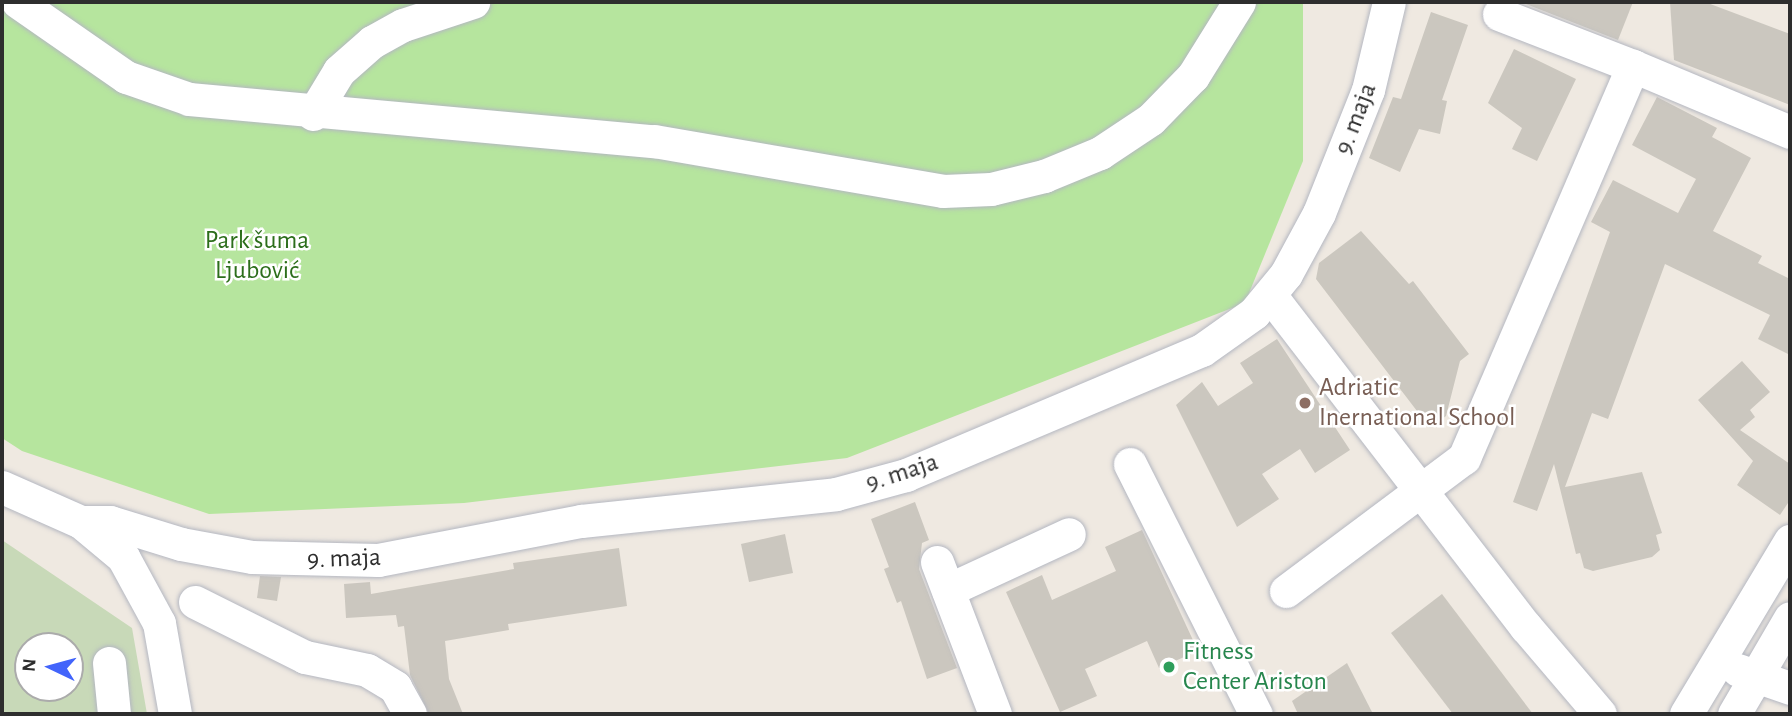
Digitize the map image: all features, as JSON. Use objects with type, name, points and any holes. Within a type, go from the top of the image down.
[{"type":"street","points":[[18,2],[71,43],[156,89],[189,99],[313,114],[654,141],[886,185],[991,189],[1044,176],[1100,153],[1151,119],[1193,76],[1239,2]]},
{"type":"street","points":[[313,114],[339,71],[372,42],[403,25],[473,2]]},
{"type":"street","name":"9. maja","points":[[81,522],[110,522],[181,544],[263,558],[378,560],[581,521],[836,494],[906,475],[1202,350],[1270,295],[1304,244],[1338,167],[1375,68],[1389,2]]},
{"type":"street","points":[[1499,14],[1633,66],[1790,132]]},
{"type":"street","points":[[1286,591],[1454,469],[1473,441],[1633,66]]},
{"type":"street","points":[[1270,295],[1425,490],[1526,628],[1600,714]]},
{"type":"street","points":[[1130,464],[1256,714]]},
{"type":"street","points":[[2,487],[81,522],[123,557],[150,601],[176,714]]},
{"type":"street","points":[[995,714],[942,576],[1069,534]]},
{"type":"street","points":[[1686,714],[1790,541]]},
{"type":"street","points":[[150,601],[164,564],[181,544]]},
{"type":"street","points":[[195,602],[304,657],[367,670],[395,687],[410,714]]},
{"type":"street","points":[[1734,714],[1789,621]]},
{"type":"street","points":[[109,663],[114,714]]},
{"type":"street","points":[[1719,663],[1790,688]]},
{"type":"green space","name":"Park šuma Ljubović","points":[[2,2],[1303,2],[1303,161],[1245,303],[847,458],[464,503],[209,514],[22,451],[2,438]]},
{"type":"green space","points":[[2,540],[132,628],[147,714],[2,714]]},
{"type":"building","points":[[1521,2],[1633,2],[1618,40]]},
{"type":"building","points":[[1670,2],[1705,2],[1790,34],[1790,105],[1674,60]]},
{"type":"building","points":[[1431,12],[1468,25],[1442,100],[1447,101],[1440,134],[1419,129],[1400,172],[1369,158],[1393,97],[1401,99]]},
{"type":"building","points":[[1514,49],[1576,79],[1537,161],[1512,149],[1522,128],[1488,103]]},
{"type":"building","points":[[1657,97],[1717,128],[1712,137],[1751,158],[1713,231],[1762,256],[1758,263],[1788,278],[1790,273],[1790,355],[1758,339],[1770,315],[1665,264],[1608,419],[1592,413],[1565,487],[1642,472],[1662,533],[1656,535],[1660,550],[1652,557],[1593,571],[1584,568],[1580,553],[1576,554],[1554,464],[1537,511],[1513,502],[1610,232],[1591,222],[1613,180],[1678,213],[1696,179],[1632,145]]},
{"type":"building","points":[[1361,231],[1409,284],[1413,281],[1469,354],[1460,361],[1446,416],[1430,428],[1316,279],[1319,263]]},
{"type":"building","points":[[1277,339],[1350,450],[1315,473],[1300,449],[1262,474],[1279,499],[1237,527],[1176,405],[1202,382],[1218,406],[1253,383],[1240,363]]},
{"type":"building","points":[[1742,361],[1770,392],[1750,410],[1755,417],[1740,430],[1790,464],[1790,500],[1780,515],[1737,485],[1753,461],[1698,400]]},
{"type":"building","points":[[915,502],[929,540],[922,543],[919,569],[957,668],[927,679],[901,601],[897,603],[884,569],[889,567],[871,519]]},
{"type":"building","points":[[1142,530],[1198,651],[1159,668],[1147,641],[1085,669],[1097,696],[1060,712],[1006,592],[1042,575],[1052,600],[1116,571],[1105,547]]},
{"type":"building","points":[[785,534],[793,573],[749,582],[741,544]]},
{"type":"building","points":[[619,548],[627,606],[508,624],[509,630],[445,641],[449,679],[463,714],[429,714],[410,675],[404,626],[398,627],[396,615],[346,618],[344,584],[370,582],[371,594],[514,569],[513,563]]},
{"type":"building","points":[[260,576],[281,577],[277,601],[257,598]]},
{"type":"building","points":[[1442,594],[1533,714],[1453,714],[1391,633]]},
{"type":"building","points":[[1347,663],[1373,714],[1298,714],[1292,701]]},
{"type":"place","name":"Adriatic Inernational School","points":[[1305,403]]},
{"type":"place","name":"Fitness Center Ariston","points":[[1169,667]]}]
